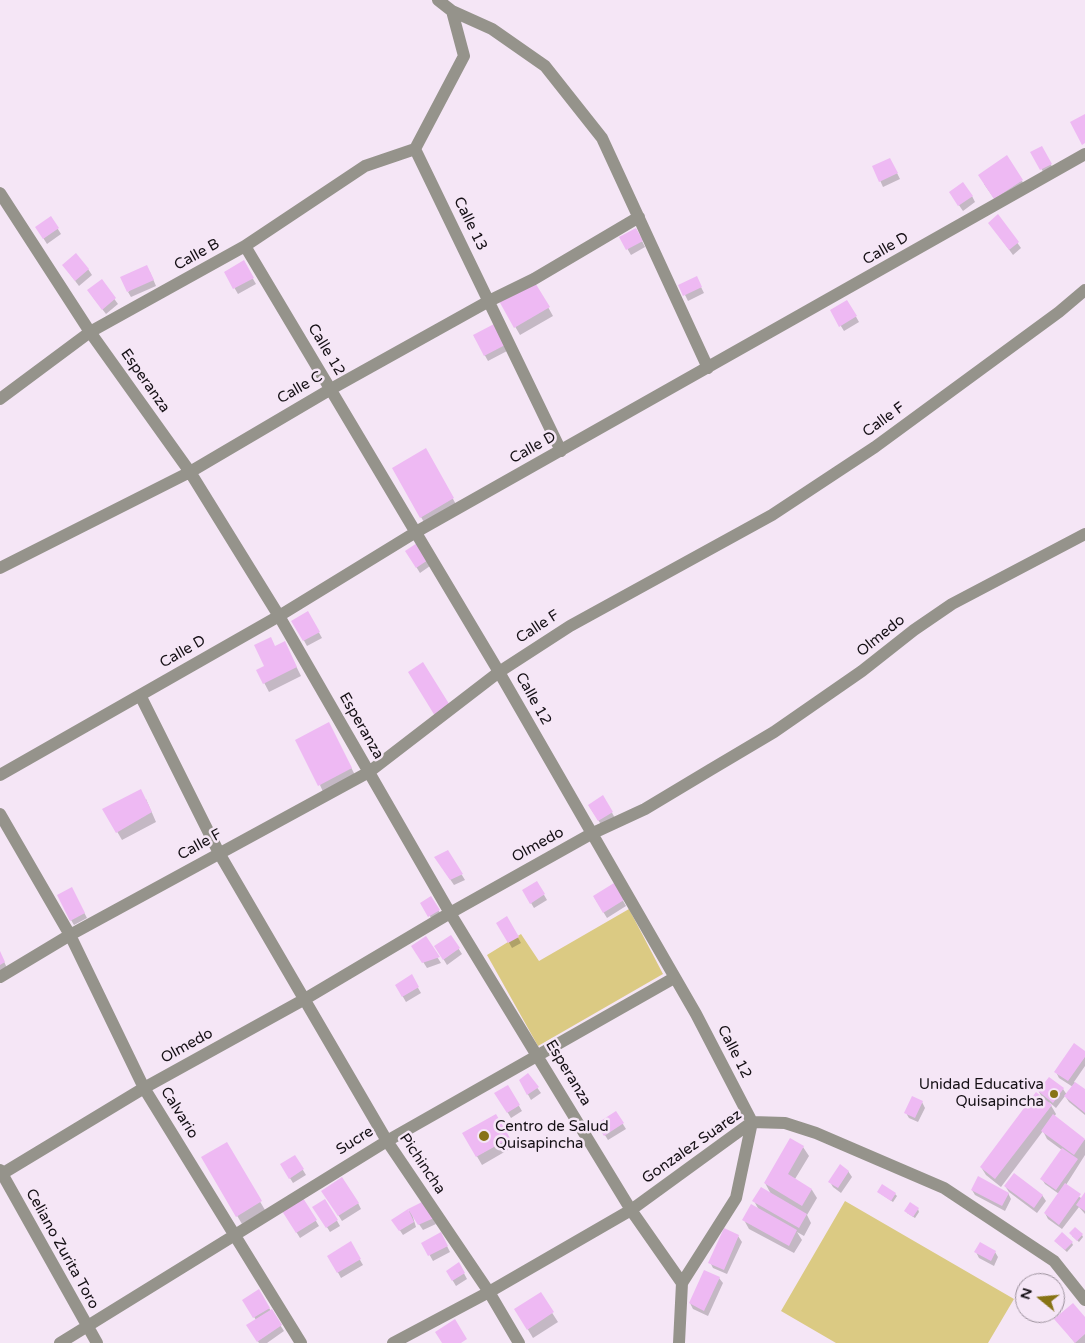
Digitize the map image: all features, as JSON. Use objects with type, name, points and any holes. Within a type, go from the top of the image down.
[{"type":"street","points":[[438,0],[452,11],[492,29],[545,66],[602,138],[708,368]]},
{"type":"street","points":[[415,149],[464,56],[452,11]]},
{"type":"street","name":"Calle B","points":[[0,399],[90,332],[245,246],[365,166],[415,149]]},
{"type":"street","name":"Calle 13","points":[[415,149],[561,451]]},
{"type":"street","name":"Calle D","points":[[0,774],[279,616],[416,532],[1085,154]]},
{"type":"street","name":"Esperanza","points":[[0,192],[90,332],[190,472],[279,616],[450,913],[631,1210],[682,1283]]},
{"type":"street","name":"Calle C","points":[[0,568],[190,472],[330,389],[489,301],[534,279],[640,218]]},
{"type":"street","name":"Calle 12","points":[[245,246],[500,672],[591,834],[696,1014],[752,1122]]},
{"type":"street","name":"Calle F","points":[[0,977],[70,934],[369,772],[500,672],[570,626],[772,515],[875,447],[1059,312],[1085,290]]},
{"type":"street","name":"Olmedo","points":[[1,1173],[144,1088],[305,999],[450,913],[591,834],[645,808],[774,732],[862,672],[914,630],[952,604],[1085,534]]},
{"type":"street","name":"Pichincha","points":[[140,695],[219,853],[387,1141],[490,1292],[519,1343]]},
{"type":"street","name":"Calvario","points":[[0,814],[70,934],[144,1088],[301,1343]]},
{"type":"street","name":"Sucre","points":[[60,1343],[88,1328],[387,1141],[674,978]]},
{"type":"street","points":[[679,1343],[682,1283],[736,1198],[752,1122]]},
{"type":"street","name":"Gonzalez Suarez","points":[[394,1343],[490,1292],[631,1210],[752,1122],[785,1123],[816,1133],[944,1188],[1054,1261],[1085,1300]]},
{"type":"street","name":"Celiano Zurita Toro","points":[[1,1173],[98,1343]]},
{"type":"shaded area","points":[[629,909],[663,974],[538,1046],[487,955],[521,934],[539,961]]},
{"type":"shaded area","points":[[845,1201],[1014,1299],[988,1343],[836,1343],[781,1311]]},
{"type":"building","points":[[1085,114],[1085,143],[1082,145],[1070,122]]},
{"type":"building","points":[[1042,146],[1052,164],[1040,170],[1030,152]]},
{"type":"building","points":[[1007,155],[1023,180],[994,199],[978,175]]},
{"type":"building","points":[[890,158],[898,173],[879,182],[872,166]]},
{"type":"building","points":[[963,182],[973,196],[958,206],[949,192]]},
{"type":"building","points":[[998,214],[1019,242],[1009,250],[988,223]]},
{"type":"building","points":[[51,216],[59,228],[43,239],[35,227]]},
{"type":"building","points":[[636,228],[643,241],[626,250],[619,237]]},
{"type":"building","points":[[76,253],[89,269],[75,281],[62,265]]},
{"type":"building","points":[[244,260],[254,278],[233,289],[224,272]]},
{"type":"building","points":[[147,265],[154,280],[127,292],[120,277]]},
{"type":"building","points":[[697,276],[702,287],[683,296],[678,285]]},
{"type":"building","points":[[102,279],[116,298],[102,310],[87,290]]},
{"type":"building","points":[[534,281],[550,307],[514,328],[499,301]]},
{"type":"building","points":[[847,300],[857,316],[839,327],[830,310]]},
{"type":"building","points":[[494,324],[505,345],[484,356],[473,335]]},
{"type":"building","points":[[426,448],[454,498],[420,518],[392,468]]},
{"type":"building","points":[[417,543],[428,560],[416,568],[405,551]]},
{"type":"building","points":[[308,611],[320,632],[303,641],[291,621]]},
{"type":"building","points":[[271,637],[275,646],[285,641],[297,667],[263,684],[256,670],[264,666],[254,645]]},
{"type":"building","points":[[423,662],[451,707],[435,716],[408,672]]},
{"type":"building","points":[[329,722],[352,768],[318,786],[295,740]]},
{"type":"building","points":[[141,789],[152,812],[116,833],[102,809]]},
{"type":"building","points":[[603,795],[613,812],[598,821],[588,805]]},
{"type":"building","points":[[448,850],[463,874],[450,880],[434,857]]},
{"type":"building","points":[[537,881],[545,894],[530,904],[522,890]]},
{"type":"building","points":[[614,883],[624,900],[603,913],[593,896]]},
{"type":"building","points":[[72,887],[85,913],[70,921],[57,895]]},
{"type":"building","points":[[431,896],[440,910],[428,917],[420,903]]},
{"type":"building","points":[[507,916],[519,937],[508,943],[496,923]]},
{"type":"building","points":[[451,935],[460,948],[443,960],[434,946]]},
{"type":"building","points":[[426,936],[440,957],[422,963],[411,946]]},
{"type":"building","points":[[0,951],[5,962],[0,965]]},
{"type":"building","points":[[412,974],[419,987],[402,997],[395,985]]},
{"type":"building","points":[[1074,1043],[1085,1051],[1085,1057],[1068,1081],[1054,1072]]},
{"type":"building","points":[[528,1073],[539,1087],[527,1095],[519,1080]]},
{"type":"building","points":[[1049,1077],[1064,1088],[1053,1103],[1038,1091]]},
{"type":"building","points":[[1075,1082],[1085,1089],[1085,1113],[1064,1096]]},
{"type":"building","points":[[508,1085],[520,1105],[507,1113],[494,1093]]},
{"type":"building","points":[[1036,1092],[1052,1105],[995,1179],[980,1167]]},
{"type":"building","points":[[912,1096],[923,1101],[915,1118],[904,1113]]},
{"type":"building","points":[[616,1111],[624,1123],[604,1136],[596,1124]]},
{"type":"building","points":[[496,1114],[510,1138],[476,1157],[462,1133]]},
{"type":"building","points":[[1053,1114],[1085,1139],[1074,1155],[1041,1131]]},
{"type":"building","points":[[790,1138],[804,1146],[788,1174],[812,1189],[802,1206],[764,1183]]},
{"type":"building","points":[[227,1142],[262,1201],[236,1217],[201,1157]]},
{"type":"building","points":[[1062,1148],[1078,1159],[1056,1190],[1040,1179]]},
{"type":"building","points":[[295,1155],[304,1169],[289,1179],[280,1164]]},
{"type":"building","points":[[840,1164],[849,1171],[838,1188],[828,1182]]},
{"type":"building","points":[[1014,1173],[1043,1195],[1034,1208],[1004,1186]]},
{"type":"building","points":[[978,1176],[1009,1193],[1002,1206],[971,1190]]},
{"type":"building","points":[[342,1177],[359,1203],[338,1216],[321,1191]]},
{"type":"building","points":[[1065,1183],[1081,1194],[1059,1225],[1044,1213]]},
{"type":"building","points":[[882,1184],[896,1193],[891,1201],[877,1192]]},
{"type":"building","points":[[761,1187],[807,1214],[799,1228],[752,1201]]},
{"type":"building","points":[[1085,1192],[1085,1211],[1076,1205]]},
{"type":"building","points":[[303,1198],[317,1220],[296,1233],[282,1211]]},
{"type":"building","points":[[325,1199],[338,1220],[326,1228],[312,1207]]},
{"type":"building","points":[[424,1201],[434,1218],[418,1225],[408,1209]]},
{"type":"building","points":[[910,1202],[919,1208],[913,1217],[904,1211]]},
{"type":"building","points":[[751,1204],[797,1230],[789,1246],[742,1220]]},
{"type":"building","points":[[408,1209],[414,1222],[399,1231],[391,1220]]},
{"type":"building","points":[[1075,1227],[1083,1234],[1077,1241],[1069,1233]]},
{"type":"building","points":[[724,1228],[739,1235],[724,1270],[708,1263]]},
{"type":"building","points":[[441,1232],[448,1246],[428,1256],[421,1243]]},
{"type":"building","points":[[1062,1232],[1073,1242],[1065,1250],[1054,1241]]},
{"type":"building","points":[[351,1241],[361,1259],[337,1273],[327,1256]]},
{"type":"building","points":[[980,1242],[996,1251],[991,1261],[974,1252]]},
{"type":"building","points":[[459,1262],[465,1273],[452,1281],[446,1271]]},
{"type":"building","points":[[704,1270],[720,1277],[704,1311],[689,1303]]},
{"type":"building","points":[[259,1289],[270,1308],[253,1318],[242,1300]]},
{"type":"building","points":[[541,1292],[554,1312],[527,1330],[514,1309]]},
{"type":"building","points":[[1073,1303],[1085,1317],[1085,1334],[1075,1343],[1058,1323],[1065,1323],[1065,1310]]},
{"type":"building","points":[[272,1309],[282,1325],[257,1342],[246,1325]]},
{"type":"building","points":[[455,1319],[467,1339],[461,1343],[442,1343],[435,1332]]},
{"type":"place","name":"Unidad Educativa Quisapincha","points":[[1054,1094]]},
{"type":"place","name":"Centro de Salud Quisapincha","points":[[484,1136]]}]
